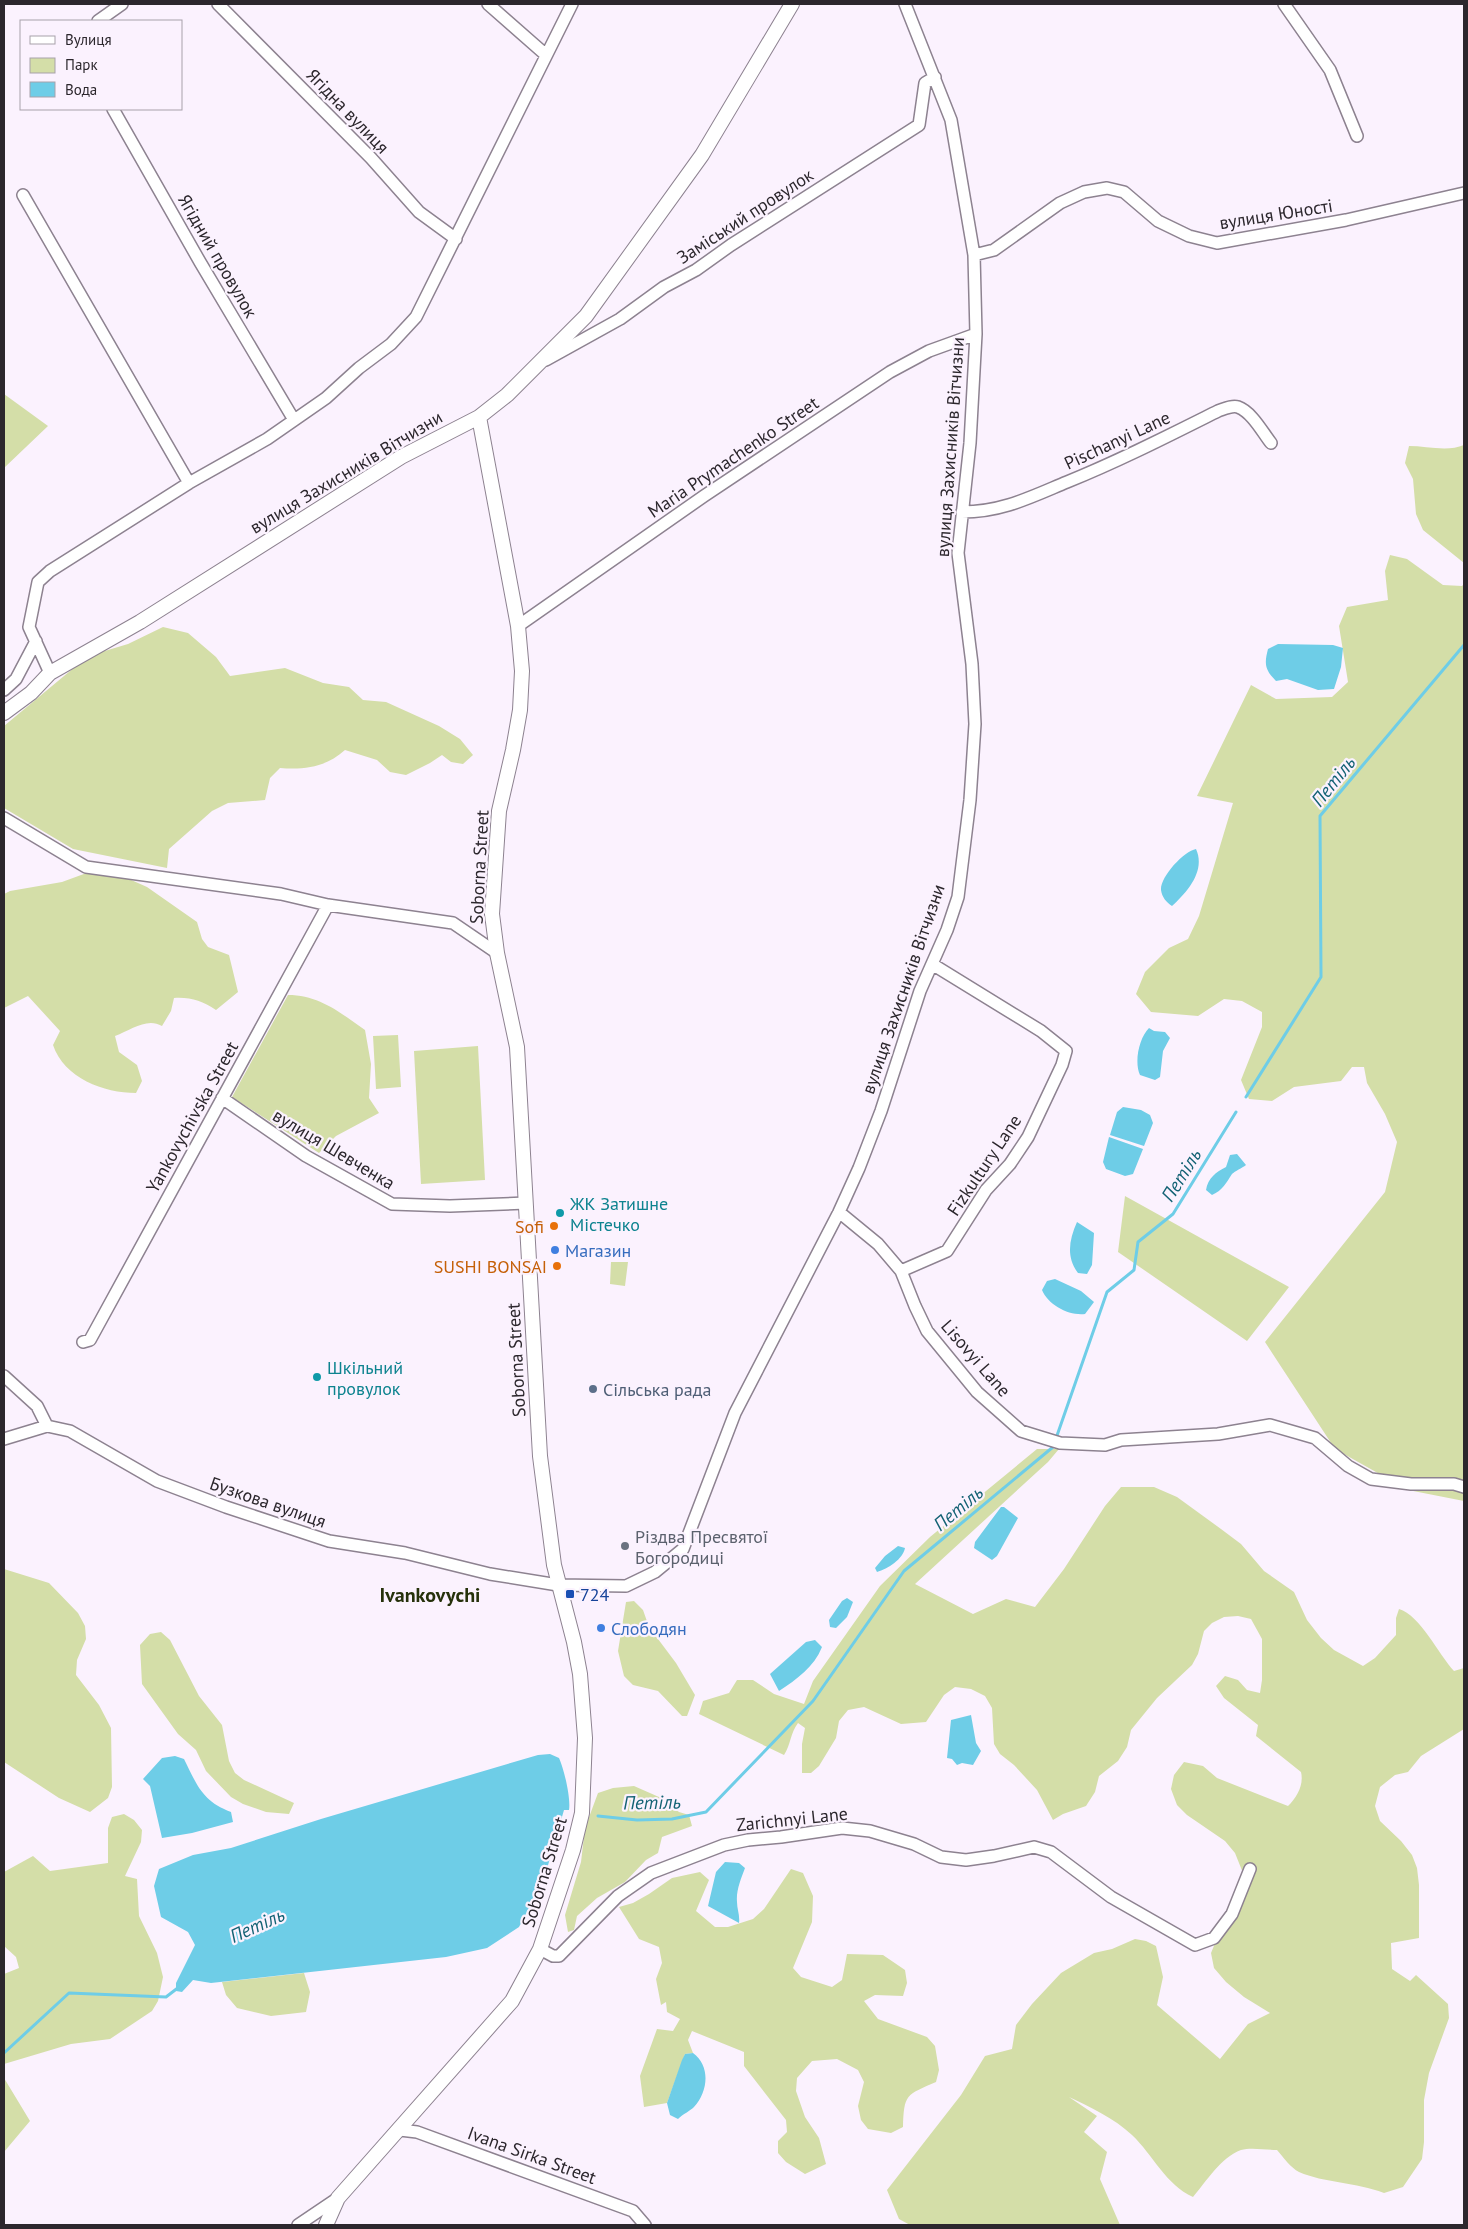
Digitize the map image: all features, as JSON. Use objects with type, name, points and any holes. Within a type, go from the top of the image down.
[{"type":"street","points":[[99,20],[122,4]]},
{"type":"street","name":"Ягідна вулиця","points":[[218,4],[366,153],[420,212],[456,239]]},
{"type":"street","points":[[488,4],[546,55]]},
{"type":"street","points":[[50,672],[29,628],[38,582],[50,571],[189,483],[267,439],[326,398],[359,368],[391,344],[416,317],[572,4]]},
{"type":"street","name":"вулиця Захисників Вітчизни","points":[[4,713],[31,693],[50,672],[140,622],[401,457],[479,416],[507,395],[586,316],[702,155],[792,4]]},
{"type":"street","name":"вулиця Захисників Вітчизни","points":[[558,1585],[626,1586],[655,1572],[683,1548],[735,1414],[839,1212],[878,1119],[920,991],[958,897],[971,790],[974,724],[972,664],[958,552],[970,443],[976,334],[974,255],[951,120],[905,4]]},
{"type":"street","points":[[1284,4],[1330,70],[1357,136]]},
{"type":"street","name":"Заміський провулок","points":[[543,361],[620,319],[664,287],[696,270],[919,124],[925,83],[935,77]]},
{"type":"street","name":"Ягідний провулок","points":[[114,110],[200,262],[294,420]]},
{"type":"street","name":"вулиця Юності","points":[[974,255],[994,250],[1060,203],[1084,192],[1107,188],[1124,192],[1158,221],[1190,236],[1217,243],[1346,220],[1464,193]]},
{"type":"street","points":[[23,195],[189,483]]},
{"type":"street","name":"Maria Prymachenko Street","points":[[518,626],[704,496],[890,372],[929,351],[976,334]]},
{"type":"street","name":"Pischanyi Lane","points":[[962,512],[984,512],[1011,505],[1127,457],[1218,411],[1231,407],[1238,407],[1247,413],[1271,444]]},
{"type":"street","name":"Soborna Street","points":[[326,2225],[338,2198],[512,2001],[540,1950],[573,1850],[582,1813],[585,1738],[580,1674],[574,1642],[558,1585],[540,1456],[517,1047],[497,953],[492,914],[499,811],[520,710],[522,671],[518,626],[479,416]]},
{"type":"street","points":[[4,690],[16,679],[36,641]]},
{"type":"street","points":[[4,818],[86,867],[281,894],[328,905],[453,923],[497,953]]},
{"type":"street","name":"Yankovychivska Street","points":[[83,1342],[90,1340],[328,905]]},
{"type":"street","name":"Fizkultury Lane","points":[[901,1271],[948,1251],[986,1190],[1010,1164],[1028,1137],[1062,1065],[1066,1051],[1041,1031],[932,964]]},
{"type":"street","name":"вулиця Шевченка","points":[[222,1098],[306,1156],[392,1204],[450,1206],[526,1202]]},
{"type":"street","name":"Lisovyi Lane","points":[[839,1212],[878,1244],[901,1271],[927,1331],[977,1392],[1021,1431],[1054,1442],[1105,1445],[1121,1440],[1218,1434],[1270,1425],[1315,1438],[1348,1466],[1371,1478],[1411,1484],[1454,1484],[1464,1487]]},
{"type":"street","points":[[4,1376],[37,1406],[47,1426],[4,1439]]},
{"type":"street","name":"Бузкова вулиця","points":[[47,1426],[61,1428],[83,1438],[157,1482],[329,1541],[405,1553],[490,1574],[558,1585]]},
{"type":"street","name":"Zarichnyi Lane","points":[[540,1950],[553,1956],[559,1956],[618,1896],[651,1873],[724,1845],[748,1840],[842,1828],[870,1830],[914,1844],[940,1857],[966,1860],[1034,1847],[1051,1852],[1110,1897],[1195,1945],[1214,1938],[1232,1914],[1250,1869]]},
{"type":"street","name":"Ivana Sirka Street","points":[[400,2130],[417,2132],[633,2211],[645,2225]]},
{"type":"street","points":[[298,2225],[338,2198]]},
{"type":"green space","points":[[4,394],[48,426],[4,468]]},
{"type":"green space","points":[[1464,445],[1464,563],[1423,530],[1416,514],[1413,479],[1405,463],[1409,446],[1451,448]]},
{"type":"green space","points":[[1390,555],[1407,559],[1443,585],[1462,586],[1464,584],[1464,1501],[1408,1490],[1335,1449],[1265,1342],[1385,1192],[1397,1142],[1385,1114],[1367,1083],[1364,1067],[1352,1067],[1341,1081],[1294,1087],[1272,1101],[1249,1099],[1241,1080],[1262,1027],[1262,1012],[1242,1001],[1224,999],[1198,1016],[1151,1012],[1136,994],[1145,972],[1169,948],[1188,939],[1199,916],[1233,803],[1197,796],[1251,685],[1276,699],[1332,697],[1348,682],[1339,626],[1347,607],[1388,600],[1385,571]]},
{"type":"green space","points":[[163,627],[188,633],[216,657],[230,676],[285,668],[323,683],[349,687],[363,700],[386,702],[439,726],[460,739],[473,755],[463,764],[451,762],[442,755],[406,775],[390,772],[377,760],[345,750],[323,764],[307,768],[280,768],[270,778],[265,800],[228,803],[212,811],[169,849],[167,868],[73,849],[4,808],[4,726],[88,656],[128,644]]},
{"type":"green space","points":[[92,871],[129,879],[147,887],[197,922],[202,939],[208,947],[229,955],[238,992],[216,1010],[196,1000],[174,998],[171,1011],[162,1026],[151,1023],[145,1024],[115,1036],[119,1052],[137,1065],[142,1081],[136,1093],[99,1087],[76,1075],[58,1057],[53,1045],[60,1031],[28,996],[4,1008],[4,894],[10,891],[62,882]]},
{"type":"green space","points":[[288,995],[310,998],[329,1006],[365,1030],[371,1064],[369,1098],[379,1113],[336,1136],[319,1153],[232,1097]]},
{"type":"green space","points":[[398,1035],[401,1087],[376,1089],[373,1036]]},
{"type":"green space","points":[[478,1046],[485,1180],[421,1184],[414,1051]]},
{"type":"green space","points":[[1125,1196],[1289,1287],[1247,1341],[1118,1252]]},
{"type":"green space","points":[[611,1262],[628,1262],[625,1286],[610,1284]]},
{"type":"green space","points":[[1037,1449],[1059,1449],[1048,1462],[915,1584],[973,1614],[1006,1599],[1035,1607],[1064,1569],[1105,1506],[1121,1487],[1154,1487],[1177,1497],[1241,1544],[1264,1571],[1294,1592],[1307,1620],[1321,1638],[1334,1650],[1363,1666],[1375,1658],[1396,1635],[1396,1618],[1399,1609],[1407,1613],[1422,1627],[1454,1671],[1464,1668],[1464,1729],[1421,1756],[1408,1772],[1395,1775],[1380,1787],[1375,1806],[1380,1821],[1401,1841],[1412,1855],[1417,1868],[1419,1885],[1419,1938],[1391,1943],[1392,1969],[1410,1981],[1416,1975],[1448,2004],[1449,2018],[1429,2073],[1424,2100],[1422,2159],[1403,2187],[1384,2193],[1309,2176],[1296,2170],[1277,2150],[1249,2149],[1234,2153],[1220,2164],[1193,2197],[1175,2185],[1140,2143],[1118,2123],[1069,2097],[1097,2116],[1084,2132],[1107,2152],[1100,2179],[1120,2225],[910,2225],[899,2219],[887,2190],[961,2095],[985,2056],[1012,2049],[1016,2025],[1032,2004],[1061,1973],[1094,1953],[1112,1949],[1135,1939],[1146,1941],[1156,1946],[1163,1977],[1157,2005],[1220,2059],[1248,2024],[1270,2013],[1244,1997],[1226,1982],[1214,1968],[1211,1953],[1221,1929],[1225,1913],[1241,1884],[1243,1873],[1235,1853],[1225,1841],[1187,1815],[1177,1805],[1171,1789],[1174,1775],[1184,1762],[1203,1766],[1217,1778],[1288,1806],[1299,1790],[1302,1777],[1301,1772],[1256,1736],[1258,1725],[1224,1698],[1216,1686],[1225,1676],[1238,1680],[1247,1690],[1260,1693],[1262,1680],[1262,1639],[1251,1619],[1238,1616],[1224,1617],[1212,1623],[1204,1631],[1198,1654],[1192,1665],[1157,1698],[1131,1730],[1127,1747],[1118,1761],[1099,1776],[1095,1792],[1086,1806],[1063,1814],[1053,1820],[1037,1790],[1014,1765],[1000,1754],[994,1744],[992,1708],[985,1696],[971,1689],[955,1687],[944,1695],[926,1722],[901,1724],[864,1707],[848,1710],[839,1721],[836,1738],[819,1766],[811,1773],[802,1773],[802,1744],[805,1728],[798,1723],[784,1755],[699,1714],[703,1701],[729,1693],[737,1680],[753,1680],[774,1694],[804,1704],[813,1681],[880,1586],[930,1537]]},
{"type":"green space","points":[[4,1569],[49,1583],[78,1613],[85,1626],[86,1639],[77,1660],[76,1675],[99,1705],[111,1728],[112,1787],[108,1798],[90,1812],[59,1798],[4,1762]]},
{"type":"green space","points":[[634,1601],[643,1610],[649,1627],[676,1663],[695,1695],[687,1716],[682,1716],[658,1691],[633,1685],[624,1676],[618,1651],[626,1602]]},
{"type":"green space","points":[[161,1632],[170,1640],[199,1696],[222,1725],[229,1761],[235,1773],[244,1780],[294,1803],[289,1814],[266,1812],[243,1804],[231,1797],[206,1771],[196,1750],[178,1734],[142,1684],[140,1645],[150,1634]]},
{"type":"green space","points":[[634,1786],[659,1797],[679,1812],[689,1815],[692,1826],[662,1837],[658,1853],[646,1860],[625,1882],[597,1898],[577,1916],[574,1930],[568,1932],[565,1915],[581,1862],[585,1828],[598,1793],[613,1788]]},
{"type":"green space","points":[[124,1814],[134,1820],[142,1830],[141,1842],[125,1876],[137,1879],[139,1916],[157,1953],[163,1977],[158,2001],[152,2011],[110,2039],[71,2044],[4,2064],[4,1974],[19,1968],[16,1957],[4,1946],[4,1872],[33,1856],[50,1871],[108,1863],[108,1828],[112,1817]]},
{"type":"green space","points":[[791,1869],[803,1873],[813,1896],[812,1922],[793,1968],[801,1977],[832,1987],[842,1980],[847,1954],[883,1955],[905,1970],[907,1983],[903,1996],[875,1995],[864,2001],[878,2019],[927,2037],[935,2046],[939,2070],[936,2082],[918,2090],[909,2097],[904,2108],[903,2127],[891,2133],[868,2129],[861,2120],[858,2106],[864,2082],[858,2070],[837,2059],[812,2061],[797,2078],[796,2091],[805,2117],[819,2138],[826,2164],[805,2174],[786,2162],[778,2153],[778,2141],[787,2132],[786,2120],[744,2066],[744,2052],[692,2031],[688,2040],[693,2053],[685,2054],[667,2103],[644,2107],[640,2076],[657,2029],[673,2031],[680,2019],[667,2012],[666,2002],[661,2005],[656,1979],[662,1963],[659,1947],[639,1939],[619,1907],[633,1903],[672,1878],[700,1872],[709,1880],[696,1911],[715,1927],[728,1927],[753,1919],[764,1909]]},
{"type":"green space","points":[[304,1973],[310,1992],[306,2012],[271,2016],[237,2008],[226,1995],[222,1982]]},
{"type":"green space","points":[[4,2078],[30,2121],[4,2152]]},
{"type":"water","points":[[1278,644],[1333,645],[1343,648],[1341,667],[1334,689],[1318,690],[1287,679],[1276,681],[1266,666],[1266,659],[1268,649]]},
{"type":"water","points":[[1196,849],[1199,865],[1197,873],[1189,888],[1172,906],[1163,897],[1161,890],[1164,878],[1179,859]]},
{"type":"water","points":[[1149,1028],[1154,1031],[1165,1032],[1170,1038],[1163,1051],[1160,1077],[1155,1080],[1140,1075],[1137,1064],[1140,1044],[1145,1032]]},
{"type":"water","points":[[1123,1107],[1141,1110],[1150,1115],[1153,1123],[1144,1146],[1110,1135],[1117,1112]]},
{"type":"water","points":[[1109,1137],[1143,1149],[1133,1174],[1125,1176],[1106,1169],[1103,1162]]},
{"type":"water","points":[[1237,1154],[1246,1165],[1232,1174],[1222,1189],[1212,1195],[1206,1190],[1209,1182],[1216,1173],[1226,1167],[1230,1155]]},
{"type":"water","points":[[1077,1222],[1094,1233],[1092,1265],[1087,1274],[1078,1273],[1070,1255],[1072,1235]]},
{"type":"water","points":[[1055,1279],[1081,1291],[1094,1302],[1085,1314],[1066,1311],[1049,1300],[1042,1290],[1047,1281]]},
{"type":"water","points":[[1001,1507],[1004,1507],[1018,1518],[997,1556],[992,1560],[974,1548],[975,1542]]},
{"type":"water","points":[[898,1546],[905,1548],[898,1560],[886,1569],[877,1572],[875,1568],[885,1556]]},
{"type":"water","points":[[847,1598],[853,1602],[847,1617],[836,1628],[830,1627],[829,1620],[842,1601]]},
{"type":"water","points":[[815,1640],[822,1647],[810,1667],[779,1691],[770,1674],[806,1642]]},
{"type":"water","points":[[971,1715],[976,1743],[981,1751],[973,1765],[962,1763],[957,1765],[952,1759],[947,1758],[951,1720]]},
{"type":"water","points":[[550,1754],[559,1758],[561,1763],[568,1791],[569,1810],[564,1810],[544,1879],[519,1927],[487,1948],[446,1957],[211,1983],[193,1980],[182,1992],[176,1991],[176,1983],[195,1945],[188,1932],[161,1917],[154,1886],[159,1869],[193,1855],[231,1848],[321,1819],[538,1755]]},
{"type":"water","points":[[175,1756],[184,1759],[197,1784],[213,1803],[231,1812],[233,1822],[192,1833],[162,1838],[150,1786],[143,1779],[162,1758]]},
{"type":"water","points":[[725,1862],[739,1863],[745,1868],[737,1893],[739,1923],[708,1906],[716,1872]]},
{"type":"water","points":[[693,2053],[703,2065],[706,2079],[705,2087],[694,2107],[678,2119],[670,2115],[667,2103],[685,2054]]},
{"type":"waterway","name":"Петіль","points":[[1246,1097],[1321,977],[1320,816],[1464,645]]},
{"type":"waterway","name":"Петіль","points":[[598,1816],[637,1820],[672,1819],[706,1812],[813,1701],[904,1571],[1053,1447],[1107,1292],[1134,1270],[1138,1242],[1173,1214],[1236,1112]]},
{"type":"waterway","name":"Петіль","points":[[4,2053],[69,1993],[166,1997],[179,1987]]},
{"type":"place","name":"ЖК Затишне Містечко","points":[[560,1213]]},
{"type":"place","name":"Sofi","points":[[554,1226]]},
{"type":"place","name":"Магазин","points":[[555,1250]]},
{"type":"place","name":"SUSHI BONSAI","points":[[557,1266]]},
{"type":"place","name":"Шкільний провулок","points":[[317,1377]]},
{"type":"place","name":"Cільська рада","points":[[593,1389]]},
{"type":"place","name":"Різдва Пресвятої Богородиці","points":[[625,1546]]},
{"type":"place","name":"724","points":[[570,1594]]},
{"type":"place","name":"Слободян","points":[[601,1628]]},
{"type":"district","name":"Ivankovychi","points":[[430,1595]]}]
